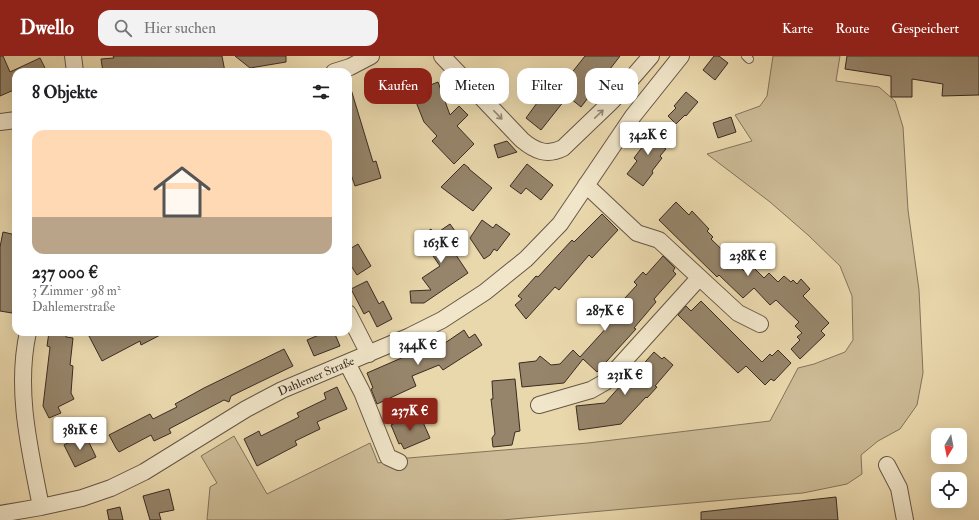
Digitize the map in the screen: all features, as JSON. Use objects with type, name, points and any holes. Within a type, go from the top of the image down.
[{"type":"street","points":[[73,56],[74,68]]},
{"type":"street","points":[[347,68],[371,56]]},
{"type":"street","points":[[442,56],[522,140],[533,149],[545,152],[556,151],[563,148],[612,101],[651,56]]},
{"type":"street","name":"Dahlemer Straße","points":[[0,514],[82,498],[111,488],[144,472],[246,409],[282,390],[369,354],[442,320],[485,292],[526,259],[560,224],[633,116],[681,56]]},
{"type":"street","points":[[0,122],[12,120]]},
{"type":"street","points":[[589,180],[637,233],[659,240],[738,313],[760,324]]},
{"type":"street","points":[[539,405],[591,390],[605,382],[699,278]]},
{"type":"street","points":[[352,321],[369,354]]},
{"type":"street","points":[[27,336],[24,359],[23,405],[26,430],[41,507]]},
{"type":"street","points":[[347,363],[362,392],[388,457],[399,462]]},
{"type":"street","points":[[887,466],[900,488],[905,520]]},
{"type":"shaded area","points":[[773,56],[840,56],[836,81],[879,87],[895,101],[903,127],[908,210],[919,290],[923,373],[917,405],[900,429],[878,441],[861,455],[862,474],[847,484],[803,493],[502,520],[207,520],[210,487],[217,483],[201,456],[234,436],[267,494],[370,443],[378,463],[408,458],[588,443],[770,421],[798,368],[814,364],[845,352],[853,340],[852,296],[840,266],[808,235],[770,202],[707,154],[752,141],[735,115],[760,106],[767,96]]},
{"type":"building","points":[[0,56],[3,56],[10,72],[12,71],[12,91],[0,96]]},
{"type":"building","points":[[113,56],[222,56],[224,68],[102,68],[101,59],[114,58]]},
{"type":"building","points":[[235,56],[286,56],[286,62],[250,68]]},
{"type":"building","points":[[585,56],[620,56],[611,68],[585,68],[585,102],[581,107],[577,104],[577,68],[576,68]]},
{"type":"building","points":[[714,56],[719,56],[728,63],[715,80],[703,70]]},
{"type":"building","points":[[847,56],[979,56],[979,95],[942,96],[943,84],[912,79],[912,97],[891,97],[891,76],[845,69]]},
{"type":"building","points":[[40,58],[45,68],[19,68]]},
{"type":"building","points":[[438,82],[440,88],[440,104],[446,104],[450,115],[459,106],[468,115],[457,126],[474,144],[454,164],[432,141],[437,136],[424,122],[417,104],[432,104],[432,84]]},
{"type":"building","points":[[686,92],[698,102],[686,116],[685,115],[676,124],[668,116],[676,108],[674,106]]},
{"type":"building","points":[[352,93],[373,162],[376,161],[381,178],[355,186],[352,177]]},
{"type":"building","points":[[536,104],[562,104],[541,130],[526,118]]},
{"type":"building","points":[[731,117],[736,132],[718,138],[713,123]]},
{"type":"building","points":[[656,123],[666,130],[657,143],[666,149],[660,156],[662,158],[652,171],[653,173],[643,186],[627,174],[637,161],[634,158],[649,138],[647,136]]},
{"type":"building","points":[[507,141],[517,152],[498,158],[494,145]]},
{"type":"building","points":[[464,164],[492,188],[473,211],[441,187]]},
{"type":"building","points":[[527,164],[553,185],[541,200],[526,188],[521,194],[510,186]]},
{"type":"building","points":[[676,202],[689,215],[692,211],[709,229],[707,231],[713,237],[711,239],[744,271],[750,264],[764,278],[769,273],[778,282],[784,276],[791,282],[793,280],[797,284],[801,279],[810,289],[803,296],[829,323],[821,331],[825,335],[800,359],[791,349],[800,340],[797,337],[802,333],[795,326],[799,322],[776,300],[770,305],[754,288],[743,298],[719,275],[717,277],[659,220]]},
{"type":"building","points":[[602,214],[618,230],[592,258],[589,255],[559,290],[555,287],[526,319],[515,305],[522,299],[518,296],[536,276],[538,277],[572,240],[574,242]]},
{"type":"building","points":[[482,220],[493,228],[496,224],[510,234],[497,251],[494,249],[490,255],[484,259],[470,238]]},
{"type":"building","points":[[450,224],[463,242],[452,249],[468,273],[424,303],[411,303],[410,291],[431,290],[422,278],[440,266],[420,237],[431,229],[434,235]]},
{"type":"building","points":[[3,232],[12,234],[12,313],[0,311],[0,247]]},
{"type":"building","points":[[358,244],[371,266],[357,275],[352,267],[352,248]]},
{"type":"building","points":[[663,256],[675,268],[673,271],[676,274],[654,299],[656,302],[634,328],[636,329],[597,372],[583,359],[564,383],[522,387],[519,363],[536,361],[540,356],[551,365],[560,364],[573,350],[580,357],[628,304],[624,299],[637,285],[634,282],[643,272],[646,275]]},
{"type":"building","points":[[367,281],[379,304],[383,301],[392,319],[377,327],[369,311],[364,314],[352,288]]},
{"type":"building","points":[[701,301],[762,362],[770,354],[772,356],[778,350],[791,363],[774,381],[771,379],[765,385],[746,366],[738,373],[678,315],[686,306],[691,311]]},
{"type":"building","points":[[464,330],[469,338],[475,334],[482,345],[443,370],[439,365],[412,376],[416,386],[377,404],[367,373],[423,350],[426,356]]},
{"type":"building","points":[[48,336],[66,336],[73,338],[70,365],[73,366],[71,393],[74,399],[58,407],[61,413],[49,418],[43,406],[50,347],[47,346]]},
{"type":"building","points":[[89,336],[158,336],[141,345],[140,341],[102,361]]},
{"type":"building","points":[[316,336],[336,336],[340,346],[314,356],[307,340]]},
{"type":"building","points":[[284,349],[293,366],[231,396],[229,402],[224,400],[169,429],[171,433],[154,441],[151,435],[119,452],[116,448],[109,435],[150,414],[153,419],[177,407],[175,404],[204,388]]},
{"type":"building","points":[[654,352],[662,359],[664,357],[673,365],[647,398],[646,397],[621,424],[579,430],[576,406],[605,403],[622,384],[624,386]]},
{"type":"building","points":[[515,379],[520,431],[515,432],[512,445],[493,447],[492,438],[495,434],[491,399],[493,399],[492,381]]},
{"type":"building","points":[[337,387],[347,409],[317,422],[320,429],[295,441],[297,445],[257,466],[244,439],[259,431],[261,436],[299,417],[297,413],[326,399],[324,393]]},
{"type":"building","points":[[411,416],[414,424],[422,420],[430,438],[404,449],[401,443],[399,444],[391,425]]},
{"type":"building","points":[[85,434],[96,457],[75,467],[64,445]]},
{"type":"building","points":[[169,489],[174,510],[159,513],[161,520],[150,520],[143,496]]},
{"type":"building","points":[[836,497],[838,520],[701,520],[701,512]]},
{"type":"building","points":[[120,507],[123,520],[109,520],[107,510]]}]
